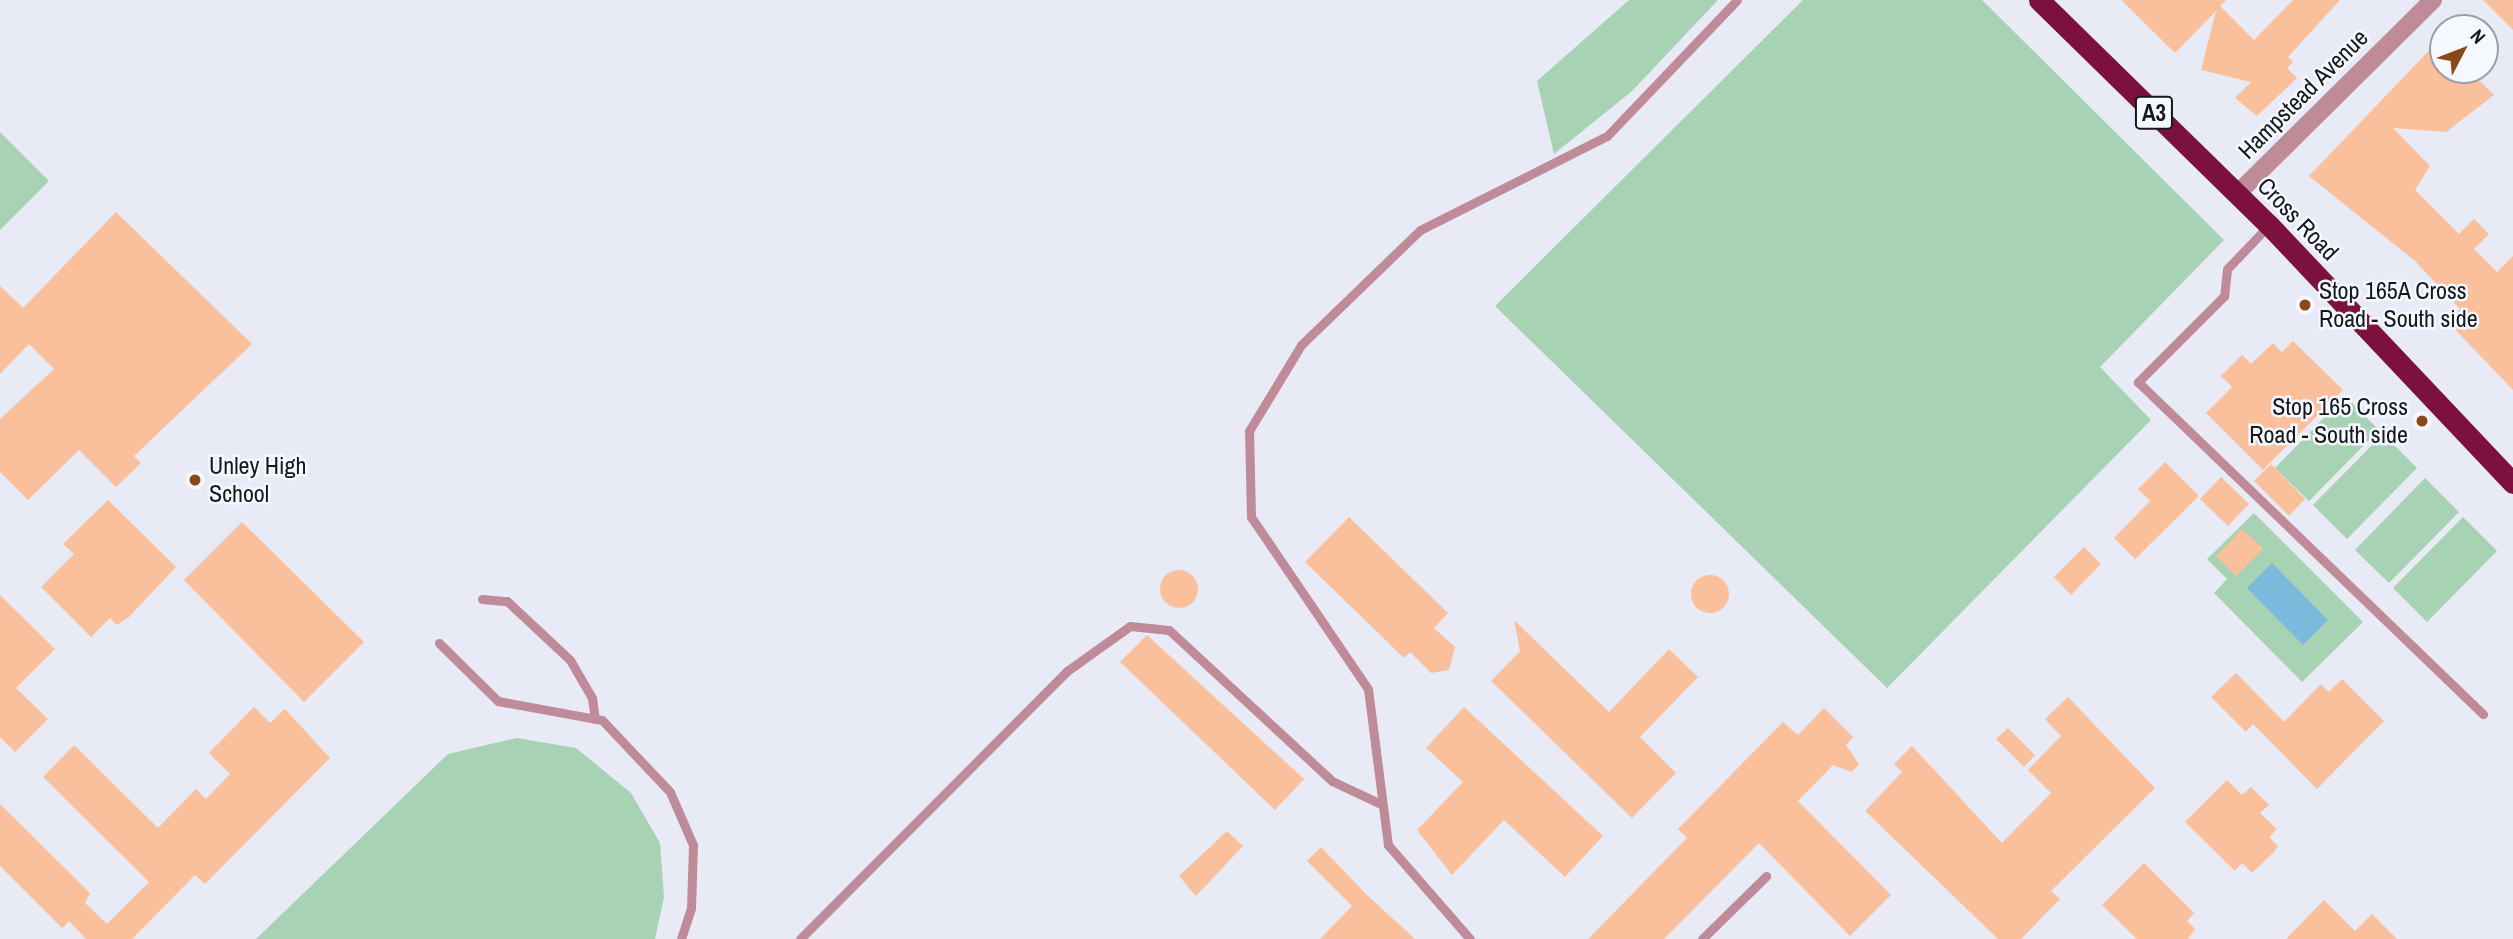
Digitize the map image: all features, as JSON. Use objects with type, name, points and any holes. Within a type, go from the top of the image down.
[{"type":"highway","name":"Cross Road","points":[[2039,0],[2269,225],[2513,483]]},
{"type":"street","name":"Hampstead Avenue","points":[[2237,194],[2433,0]]},
{"type":"lane","points":[[1470,939],[1388,845],[1379,803],[1368,689],[1251,517],[1249,431],[1301,345],[1420,230],[1607,136],[1737,0]]},
{"type":"lane","points":[[2269,225],[2227,269],[2224,296],[2138,382],[2483,714]]},
{"type":"lane","points":[[482,599],[507,601],[570,660],[592,698],[595,719]]},
{"type":"lane","points":[[800,939],[1067,671],[1130,626],[1170,630],[1332,780],[1379,803]]},
{"type":"lane","points":[[439,643],[498,701],[595,719],[625,740],[670,792],[693,845],[691,908],[681,939]]},
{"type":"lane","points":[[1702,939],[1766,876]]},
{"type":"green space","points":[[1629,0],[1718,0],[1632,91],[1554,154],[1537,81]]},
{"type":"green space","points":[[1803,0],[1982,0],[2224,240],[2100,367],[2151,420],[1887,688],[1495,306]]},
{"type":"green space","points":[[0,132],[49,181],[0,230]]},
{"type":"green space","points":[[2345,396],[2379,430],[2309,501],[2275,468]]},
{"type":"green space","points":[[2383,434],[2417,468],[2347,539],[2313,505]]},
{"type":"green space","points":[[2425,478],[2459,512],[2389,583],[2355,550]]},
{"type":"green space","points":[[2254,513],[2363,622],[2302,682],[2214,593],[2227,579],[2207,559]]},
{"type":"green space","points":[[2463,517],[2497,551],[2427,622],[2393,588]]},
{"type":"green space","points":[[517,738],[576,748],[631,793],[660,843],[664,897],[655,939],[256,939],[448,754]]},
{"type":"water","points":[[2272,563],[2328,620],[2303,645],[2247,588]]},
{"type":"building","points":[[2121,0],[2226,0],[2220,6],[2254,40],[2293,0],[2340,0],[2288,57],[2293,62],[2287,68],[2297,78],[2257,116],[2235,98],[2251,82],[2201,70],[2216,11],[2175,53]]},
{"type":"building","points":[[2483,0],[2513,0],[2513,30],[2499,14]]},
{"type":"building","points":[[2429,51],[2429,84],[2483,84],[2494,95],[2446,132],[2393,128],[2430,166],[2415,190],[2459,234],[2474,219],[2489,234],[2474,249],[2497,272],[2513,256],[2513,390],[2447,321],[2460,309],[2415,261],[2309,176]]},
{"type":"building","points":[[116,212],[252,344],[134,456],[141,463],[116,487],[79,450],[28,500],[0,472],[0,419],[54,369],[29,344],[0,374],[0,286],[23,308]]},
{"type":"building","points":[[2293,341],[2343,390],[2263,470],[2206,413],[2232,387],[2221,376],[2242,355],[2251,364],[2273,343],[2282,352]]},
{"type":"building","points":[[2165,462],[2199,496],[2135,559],[2114,538],[2150,501],[2138,489]]},
{"type":"building","points":[[2271,464],[2305,499],[2289,516],[2254,481]]},
{"type":"building","points":[[2221,477],[2249,504],[2228,526],[2200,499]]},
{"type":"building","points":[[108,500],[176,567],[129,617],[117,625],[110,618],[91,637],[41,587],[74,554],[63,544]]},
{"type":"building","points":[[1349,517],[1448,613],[1434,628],[1455,647],[1449,670],[1431,673],[1410,652],[1404,658],[1305,562]]},
{"type":"building","points":[[242,522],[364,642],[304,702],[184,580]]},
{"type":"building","points":[[2242,529],[2263,549],[2236,576],[2216,556]]},
{"type":"building","points":[[2084,547],[2101,564],[2071,595],[2054,577]]},
{"type":"building","points":[[1179,570],[1192,576],[1198,589],[1192,602],[1179,608],[1166,602],[1160,589],[1166,576]]},
{"type":"building","points":[[1710,575],[1723,581],[1729,594],[1723,607],[1710,613],[1697,607],[1691,594],[1697,581]]},
{"type":"building","points":[[0,595],[55,649],[16,688],[48,719],[15,752],[0,737]]},
{"type":"building","points":[[1514,620],[1609,712],[1669,649],[1698,677],[1640,737],[1676,773],[1632,818],[1491,681],[1520,651]]},
{"type":"building","points":[[1147,635],[1304,779],[1275,810],[1120,662]]},
{"type":"building","points":[[2236,673],[2284,722],[2321,684],[2329,692],[2342,679],[2384,721],[2317,789],[2253,724],[2246,732],[2211,697]]},
{"type":"building","points":[[2068,697],[2155,788],[2051,891],[2060,899],[2021,939],[1998,939],[1865,811],[1902,772],[1894,764],[1912,746],[2002,843],[2051,793],[2028,770],[2061,736],[2045,719]]},
{"type":"building","points":[[254,707],[270,723],[285,709],[330,758],[205,884],[195,875],[132,939],[86,939],[69,921],[62,928],[0,866],[0,804],[90,893],[85,903],[107,924],[149,882],[43,777],[74,745],[158,828],[196,789],[206,799],[230,774],[209,753]]},
{"type":"building","points":[[1464,707],[1603,836],[1565,877],[1504,820],[1452,875],[1417,830],[1463,782],[1426,748]]},
{"type":"building","points":[[1824,708],[1853,737],[1846,745],[1859,764],[1852,772],[1833,765],[1798,801],[1891,895],[1850,936],[1759,843],[1664,939],[1588,939],[1687,838],[1678,829],[1783,722],[1798,735]]},
{"type":"building","points":[[2008,728],[2035,755],[2024,767],[1996,739]]},
{"type":"building","points":[[2227,780],[2242,795],[2251,787],[2269,805],[2260,813],[2277,829],[2269,837],[2278,846],[2252,873],[2242,863],[2235,871],[2185,822]]},
{"type":"building","points":[[1227,831],[1243,846],[1196,896],[1179,876]]},
{"type":"building","points":[[1321,847],[1366,894],[1415,939],[1320,939],[1352,906],[1307,861]]},
{"type":"building","points":[[2144,863],[2194,913],[2187,921],[2195,929],[2188,939],[2137,939],[2102,905]]},
{"type":"building","points":[[2324,900],[2355,931],[2372,914],[2397,939],[2286,939]]},
{"type":"place","name":"Stop 165A Cross Road - South side","points":[[2305,305]]},
{"type":"place","name":"Stop 165 Cross Road - South side","points":[[2422,421]]},
{"type":"place","name":"Unley High School","points":[[195,480]]}]
